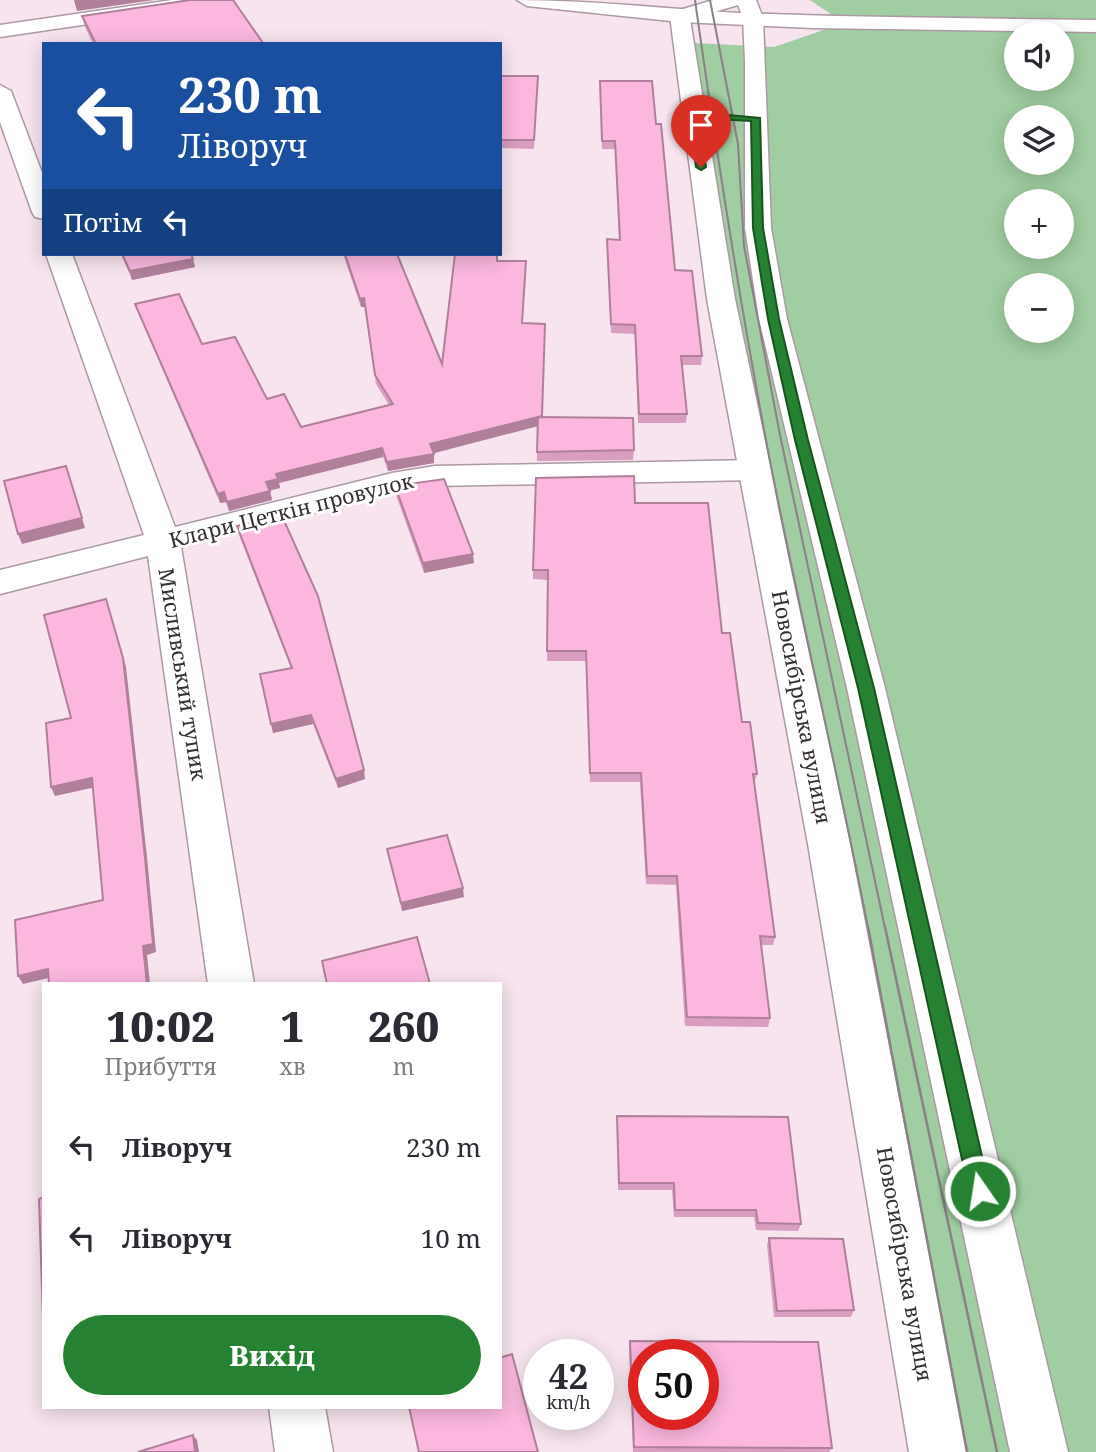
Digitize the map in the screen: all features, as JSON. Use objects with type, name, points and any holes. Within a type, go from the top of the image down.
[{"type":"main road","points":[[0,30],[212,0]]},
{"type":"main road","points":[[527,0],[680,16],[809,22],[1096,26]]},
{"type":"main road","points":[[680,16],[734,0]]},
{"type":"main road","name":"Новосибірська вулиця","points":[[680,16],[724,117],[758,228],[773,319],[801,440],[866,688],[1039,1452]]},
{"type":"main road","name":"Новосибірська вулиця","points":[[751,18],[724,117],[721,299],[829,844],[939,1452]]},
{"type":"main road","points":[[0,91],[42,206]]},
{"type":"main road","name":"Мисливський тупик","points":[[60,256],[163,541],[231,982]]},
{"type":"main road","name":"Клари Цеткін провулок","points":[[0,582],[392,483],[435,476],[755,470]]},
{"type":"main road","points":[[297,1409],[304,1452]]},
{"type":"green space","points":[[810,0],[1096,0],[1096,1452],[938,1452],[692,117],[673,42],[774,47],[844,23]]},
{"type":"building","points":[[190,0],[233,0],[262,42],[95,42],[82,16]]},
{"type":"building","points":[[502,76],[538,76],[534,140],[502,140]]},
{"type":"building","points":[[600,81],[652,81],[656,124],[661,124],[675,270],[692,271],[702,356],[681,356],[687,414],[639,414],[635,325],[611,324],[607,239],[620,240],[615,141],[602,141]]},
{"type":"building","points":[[123,256],[192,256],[193,259],[130,271]]},
{"type":"building","points":[[346,256],[398,256],[442,364],[455,256],[497,256],[497,261],[526,261],[522,323],[545,324],[542,416],[430,444],[434,454],[387,462],[382,448],[276,474],[278,479],[266,482],[270,491],[227,502],[224,492],[218,494],[135,304],[179,294],[202,344],[235,337],[267,399],[284,394],[301,427],[393,404],[375,375],[364,298],[360,299]]},
{"type":"building","points":[[538,417],[633,418],[634,450],[537,452]]},
{"type":"building","points":[[66,466],[82,518],[18,534],[4,481]]},
{"type":"building","points":[[634,476],[635,503],[708,503],[722,633],[730,633],[742,722],[750,722],[757,774],[753,774],[775,937],[760,936],[770,1018],[687,1017],[677,876],[647,876],[641,773],[590,773],[586,651],[547,651],[548,570],[533,570],[536,478]]},
{"type":"building","points":[[444,479],[473,554],[423,563],[395,486]]},
{"type":"building","points":[[281,514],[318,596],[364,770],[336,779],[311,715],[271,724],[260,674],[292,668],[237,526]]},
{"type":"building","points":[[106,599],[123,658],[153,944],[143,946],[147,982],[49,982],[48,969],[18,976],[15,920],[103,900],[92,778],[51,787],[46,723],[71,718],[44,615]]},
{"type":"building","points":[[447,835],[463,888],[401,903],[387,849]]},
{"type":"building","points":[[417,937],[429,982],[327,982],[322,961]]},
{"type":"building","points":[[617,1116],[788,1117],[801,1224],[758,1223],[756,1210],[675,1210],[674,1183],[619,1183]]},
{"type":"building","points":[[42,1198],[42,1288],[39,1199]]},
{"type":"building","points":[[769,1238],[843,1239],[854,1310],[777,1311]]},
{"type":"building","points":[[719,1341],[818,1342],[832,1448],[634,1447],[633,1430],[719,1430]]},
{"type":"building","points":[[512,1354],[523,1395],[523,1430],[532,1430],[538,1452],[419,1452],[409,1409],[502,1409],[502,1357]]},
{"type":"building","points":[[193,1435],[195,1452],[138,1452]]},
{"type":"tram line","points":[[695,0],[763,426],[868,928]]},
{"type":"tram line","points":[[710,0],[738,144],[744,246],[780,435],[885,928]]},
{"type":"tram line","points":[[868,927],[967,1452]]},
{"type":"tram line","points":[[885,927],[997,1452]]},
{"type":"route","points":[[701,167],[694,115],[755,118],[758,228],[773,319],[801,440],[866,688],[980,1191]]}]
